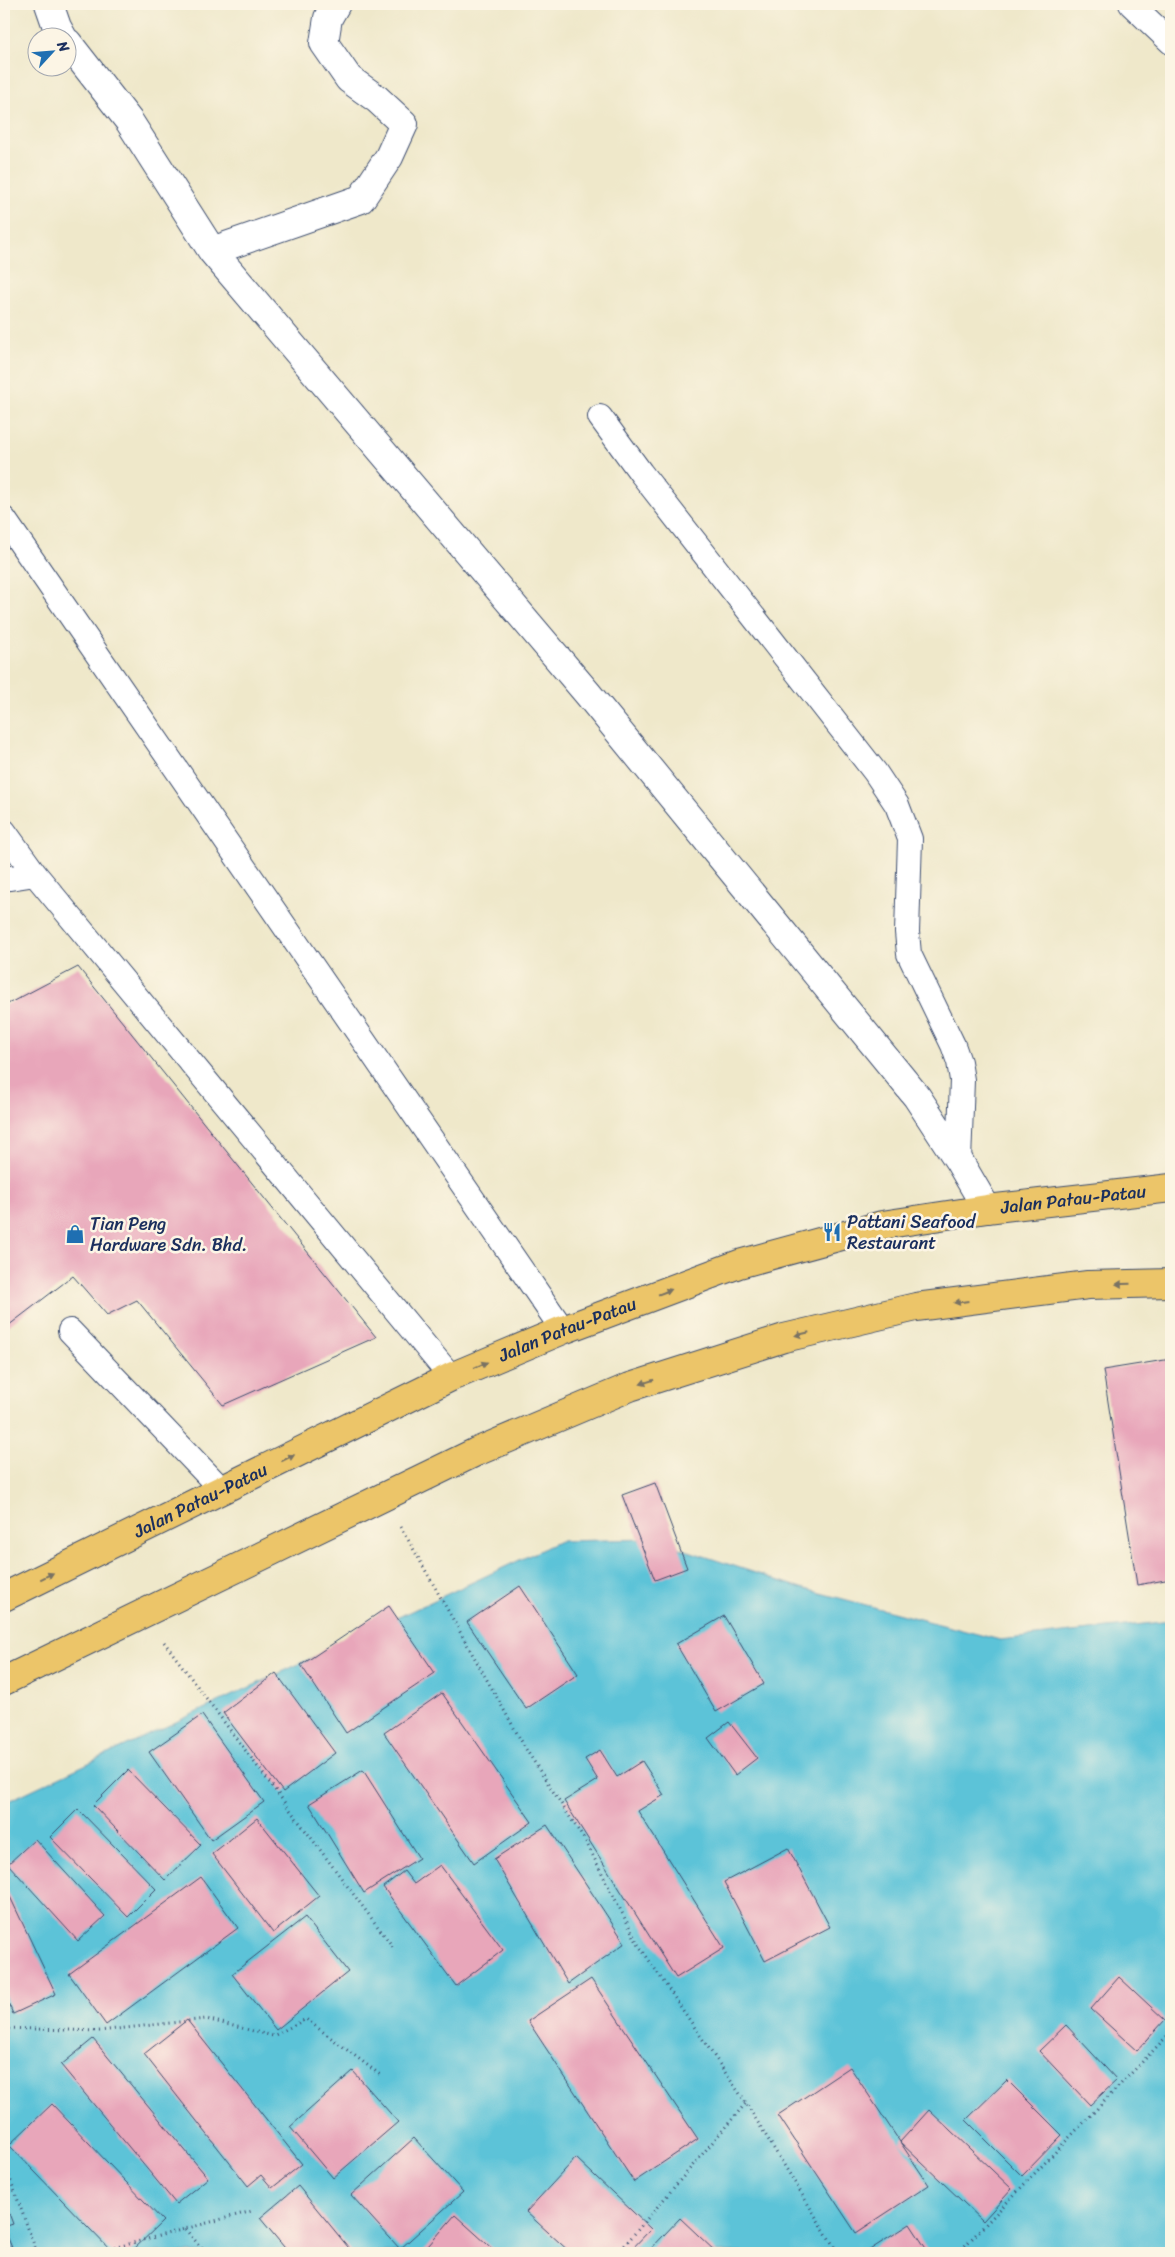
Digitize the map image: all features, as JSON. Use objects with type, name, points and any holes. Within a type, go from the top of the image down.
[{"type":"main road","name":"Jalan Patau-Patau","points":[[4,1597],[451,1377],[562,1330],[739,1264],[882,1225],[988,1209],[1171,1188]]},
{"type":"main road","points":[[4,1681],[476,1452],[630,1387],[784,1338],[916,1307],[1088,1285],[1171,1283]]},
{"type":"street","points":[[49,4],[58,28]]},
{"type":"street","points":[[212,251],[361,199],[389,157],[404,124],[349,79],[324,43],[328,18],[336,4]]},
{"type":"street","points":[[78,55],[114,100],[212,251],[595,702],[917,1097],[988,1209]]},
{"type":"lane","points":[[1131,4],[1168,31]]},
{"type":"lane","points":[[600,417],[641,473],[875,772],[897,805],[910,839],[907,932],[909,954],[953,1045],[959,1062],[962,1080],[959,1161]]},
{"type":"lane","points":[[4,519],[562,1330]]},
{"type":"lane","points":[[4,831],[35,874],[451,1377]]},
{"type":"lane","points":[[4,879],[35,874]]},
{"type":"lane","points":[[70,1331],[222,1490]]},
{"type":"path","points":[[384,1496],[527,1751],[586,1842],[638,1944],[746,2103],[838,2253]]},
{"type":"path","points":[[143,1614],[393,1947]]},
{"type":"path","points":[[4,2028],[99,2031],[206,2019],[273,2036],[306,2019],[382,2076]]},
{"type":"path","points":[[958,2253],[1171,2032]]},
{"type":"path","points":[[618,2253],[746,2103]]},
{"type":"path","points":[[4,2162],[37,2253]]},
{"type":"path","points":[[95,2253],[252,2211]]},
{"type":"path","points":[[185,2229],[206,2253]]},
{"type":"water","points":[[652,1539],[801,1588],[1000,1640],[1171,1621],[1171,2253],[4,2253],[4,1803],[560,1541]]},
{"type":"building","points":[[78,967],[376,1337],[223,1405],[137,1300],[107,1315],[73,1276],[4,1329],[4,1006]]},
{"type":"building","points":[[1171,1359],[1171,1579],[1137,1585],[1103,1370]]},
{"type":"building","points":[[655,1483],[687,1568],[655,1580],[622,1495]]},
{"type":"building","points":[[520,1586],[578,1674],[526,1709],[467,1622]]},
{"type":"building","points":[[389,1606],[435,1673],[346,1733],[301,1665]]},
{"type":"building","points":[[724,1616],[764,1684],[716,1712],[676,1644]]},
{"type":"building","points":[[276,1673],[335,1753],[283,1792],[223,1713]]},
{"type":"building","points":[[442,1693],[532,1822],[474,1863],[384,1733]]},
{"type":"building","points":[[202,1715],[264,1802],[211,1840],[149,1752]]},
{"type":"building","points":[[729,1722],[757,1758],[735,1775],[708,1738]]},
{"type":"building","points":[[600,1750],[617,1777],[642,1761],[664,1795],[638,1811],[724,1948],[676,1978],[564,1801],[598,1780],[585,1759]]},
{"type":"building","points":[[128,1770],[201,1845],[165,1880],[93,1805]]},
{"type":"building","points":[[363,1770],[419,1858],[364,1893],[309,1804]]},
{"type":"building","points":[[78,1809],[156,1889],[128,1917],[50,1837]]},
{"type":"building","points":[[257,1818],[319,1896],[273,1933],[212,1854]]},
{"type":"building","points":[[547,1825],[625,1943],[568,1984],[494,1859]]},
{"type":"building","points":[[35,1839],[105,1916],[78,1941],[8,1864]]},
{"type":"building","points":[[788,1848],[830,1927],[765,1961],[724,1882]]},
{"type":"building","points":[[440,1865],[503,1950],[456,1986],[383,1887],[404,1871],[414,1884]]},
{"type":"building","points":[[201,1877],[238,1928],[106,2025],[69,1974]]},
{"type":"building","points":[[4,1884],[56,1994],[13,2014],[4,1993]]},
{"type":"building","points":[[305,1917],[348,1972],[276,2030],[232,1974]]},
{"type":"building","points":[[1119,1977],[1165,2020],[1137,2051],[1091,2009]]},
{"type":"building","points":[[591,1979],[698,2139],[634,2182],[528,2021]]},
{"type":"building","points":[[187,2020],[302,2164],[272,2188],[261,2175],[248,2186],[144,2054]]},
{"type":"building","points":[[1066,2025],[1117,2080],[1090,2105],[1039,2051]]},
{"type":"building","points":[[93,2039],[208,2178],[176,2204],[61,2065]]},
{"type":"building","points":[[850,2067],[929,2185],[856,2233],[778,2115]]},
{"type":"building","points":[[353,2071],[398,2122],[333,2178],[290,2127]]},
{"type":"building","points":[[1007,2080],[1062,2135],[1022,2176],[966,2120]]},
{"type":"building","points":[[52,2104],[163,2221],[130,2253],[113,2253],[9,2145]]},
{"type":"building","points":[[929,2110],[1012,2189],[983,2221],[900,2142]]},
{"type":"building","points":[[414,2138],[463,2192],[400,2249],[351,2195]]},
{"type":"building","points":[[576,2158],[651,2229],[628,2253],[571,2253],[526,2212]]},
{"type":"building","points":[[298,2186],[353,2253],[289,2253],[260,2218]]},
{"type":"building","points":[[4,2200],[13,2224],[4,2227]]},
{"type":"building","points":[[455,2215],[497,2253],[422,2253]]},
{"type":"building","points":[[680,2218],[717,2253],[647,2253]]},
{"type":"building","points":[[910,2224],[929,2253],[865,2253]]},
{"type":"building","points":[[4,2228],[14,2253],[4,2253]]},
{"type":"place","name":"Pattani Seafood Restaurant","points":[[832,1232]]},
{"type":"place","name":"Tian Peng Hardware Sdn. Bhd.","points":[[75,1234]]}]
